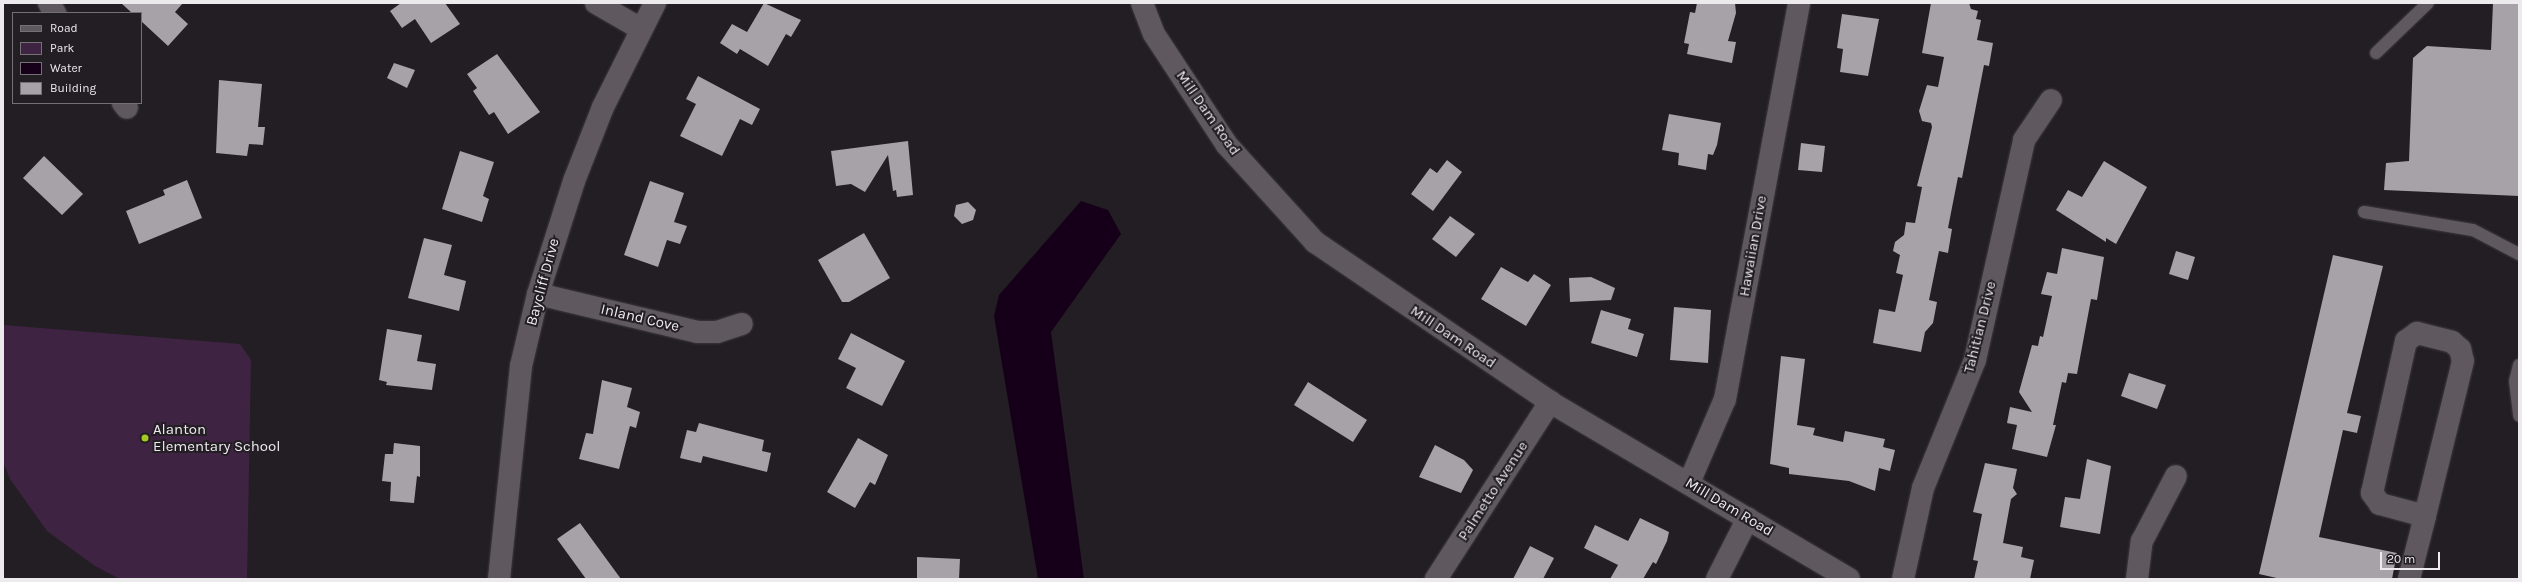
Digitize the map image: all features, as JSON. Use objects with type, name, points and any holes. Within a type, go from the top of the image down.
[{"type":"street","points":[[49,3],[54,12]]},
{"type":"street","points":[[596,3],[641,29]]},
{"type":"street","name":"Baycliff Drive","points":[[499,579],[521,366],[538,294],[574,181],[603,107],[655,3]]},
{"type":"street","name":"Mill Dam Road","points":[[1142,3],[1154,34],[1227,145],[1315,242],[1550,402],[1849,579]]},
{"type":"street","name":"Hawaiian Drive","points":[[1689,483],[1725,399],[1799,3]]},
{"type":"street","name":"Tahitian Drive","points":[[1903,579],[1923,488],[1975,360],[2024,140],[2051,100]]},
{"type":"street","name":"Inland Cove","points":[[538,294],[698,332],[717,332],[742,324]]},
{"type":"street","points":[[2409,579],[2425,516],[2463,361],[2460,349],[2452,342],[2417,333],[2406,341],[2372,492],[2380,504],[2425,516]]},
{"type":"street","name":"Palmetto Avenue","points":[[1436,579],[1550,402]]},
{"type":"street","points":[[2137,579],[2142,541],[2176,476]]},
{"type":"street","points":[[1717,579],[1748,518]]},
{"type":"lane","points":[[2376,53],[2428,3]]},
{"type":"lane","points":[[2364,212],[2473,230],[2519,254]]},
{"type":"lane","points":[[2519,365],[2515,381],[2519,416]]},
{"type":"green space","name":"Alanton Elementary School","points":[[3,325],[240,344],[251,360],[247,579],[120,579],[95,566],[47,531],[10,479],[3,462]]},
{"type":"water","points":[[1081,201],[1108,210],[1121,234],[1051,332],[1084,579],[1038,579],[994,316],[999,295]]},
{"type":"building","points":[[121,3],[183,3],[175,12],[188,24],[168,46],[142,22],[142,12],[131,12]]},
{"type":"building","points":[[401,3],[445,3],[460,24],[431,43],[415,19],[402,28],[390,11]]},
{"type":"building","points":[[764,3],[801,20],[791,37],[786,34],[768,66],[740,49],[737,54],[720,43],[732,24],[747,32]]},
{"type":"building","points":[[1697,3],[1735,3],[1736,13],[1728,41],[1736,42],[1732,63],[1687,54],[1689,44],[1684,43],[1690,12],[1695,13]]},
{"type":"building","points":[[1931,3],[1969,3],[1971,9],[1978,11],[1976,19],[1981,20],[1977,40],[1993,43],[1989,66],[1984,65],[1962,178],[1958,177],[1948,228],[1952,229],[1948,253],[1939,251],[1929,300],[1937,302],[1933,323],[1925,332],[1921,352],[1873,343],[1879,309],[1895,312],[1903,275],[1896,273],[1900,255],[1893,251],[1895,242],[1904,235],[1906,222],[1915,223],[1922,187],[1917,186],[1932,127],[1931,123],[1922,121],[1919,111],[1927,85],[1938,87],[1944,57],[1922,53]]},
{"type":"building","points":[[2493,3],[2519,3],[2519,196],[2384,190],[2386,163],[2409,161],[2413,58],[2427,46],[2491,50]]},
{"type":"building","points":[[1842,14],[1879,19],[1868,76],[1840,72],[1843,49],[1837,48]]},
{"type":"building","points":[[497,54],[540,112],[508,134],[494,112],[489,115],[473,91],[477,88],[467,74]]},
{"type":"building","points":[[394,63],[415,70],[407,88],[387,78]]},
{"type":"building","points":[[698,76],[760,109],[752,125],[740,119],[722,156],[680,136],[696,104],[686,99]]},
{"type":"building","points":[[219,80],[262,84],[258,127],[265,127],[263,145],[249,144],[247,156],[216,153]]},
{"type":"building","points":[[1669,114],[1721,123],[1717,145],[1713,155],[1708,154],[1706,170],[1678,165],[1679,153],[1662,150]]},
{"type":"building","points":[[908,141],[913,195],[897,197],[896,190],[893,191],[888,155],[865,192],[851,184],[836,186],[831,151]]},
{"type":"building","points":[[1801,143],[1825,146],[1822,172],[1798,170]]},
{"type":"building","points":[[460,151],[494,162],[483,196],[489,199],[482,222],[442,209]]},
{"type":"building","points":[[44,156],[83,194],[62,215],[23,178]]},
{"type":"building","points":[[1447,160],[1462,172],[1433,211],[1411,194],[1430,168],[1437,173]]},
{"type":"building","points":[[2104,161],[2147,187],[2116,244],[2106,238],[2106,242],[2056,210],[2068,190],[2082,197]]},
{"type":"building","points":[[187,180],[202,218],[139,244],[126,211],[165,195],[163,190]]},
{"type":"building","points":[[650,181],[684,193],[674,222],[687,226],[680,244],[667,240],[658,267],[624,255]]},
{"type":"building","points":[[968,202],[976,210],[973,220],[962,224],[954,216],[956,205]]},
{"type":"building","points":[[1450,216],[1475,234],[1456,257],[1432,239]]},
{"type":"building","points":[[864,233],[890,278],[849,302],[842,302],[818,260]]},
{"type":"building","points":[[424,238],[452,245],[444,275],[466,281],[459,311],[408,298]]},
{"type":"building","points":[[2062,248],[2104,257],[2097,300],[2091,299],[2077,374],[2068,373],[2066,383],[2062,382],[2053,425],[2056,425],[2047,457],[2012,449],[2017,425],[2007,423],[2010,407],[2032,412],[2019,392],[2032,345],[2038,346],[2040,336],[2043,337],[2052,296],[2041,294],[2047,272],[2057,274]]},
{"type":"building","points":[[2176,251],[2195,257],[2188,280],[2169,274]]},
{"type":"building","points":[[2333,255],[2383,266],[2347,413],[2361,416],[2357,433],[2343,430],[2319,537],[2397,553],[2392,579],[2281,579],[2259,574]]},
{"type":"building","points":[[1501,267],[1528,282],[1534,274],[1551,285],[1526,326],[1481,299]]},
{"type":"building","points":[[1591,277],[1615,288],[1611,300],[1570,302],[1569,278]]},
{"type":"building","points":[[1674,307],[1711,310],[1708,363],[1670,360]]},
{"type":"building","points":[[1601,310],[1631,319],[1628,329],[1644,334],[1637,357],[1591,343]]},
{"type":"building","points":[[387,329],[422,335],[417,361],[436,364],[432,390],[386,385],[387,382],[379,380]]},
{"type":"building","points":[[851,333],[905,361],[882,406],[846,388],[856,368],[838,359]]},
{"type":"building","points":[[1781,356],[1805,359],[1797,425],[1815,428],[1813,435],[1843,442],[1845,431],[1885,439],[1883,447],[1895,450],[1890,471],[1879,468],[1875,491],[1849,481],[1789,474],[1789,468],[1770,464]]},
{"type":"building","points":[[2129,373],[2166,385],[2157,409],[2121,396]]},
{"type":"building","points":[[602,380],[632,388],[627,407],[640,412],[636,428],[630,426],[619,469],[579,459],[586,433],[593,434]]},
{"type":"building","points":[[1308,382],[1367,420],[1353,442],[1294,405]]},
{"type":"building","points":[[699,423],[764,440],[762,451],[771,453],[767,472],[703,456],[701,463],[680,458],[687,430],[696,432]]},
{"type":"building","points":[[858,438],[888,455],[875,485],[870,482],[855,508],[827,492]]},
{"type":"building","points":[[394,443],[420,446],[420,477],[417,476],[414,503],[390,501],[391,482],[382,481],[385,454],[393,454]]},
{"type":"building","points":[[1435,445],[1464,460],[1473,470],[1461,493],[1419,477]]},
{"type":"building","points":[[2087,459],[2111,466],[2100,534],[2060,527],[2065,497],[2080,499]]},
{"type":"building","points":[[1985,463],[2017,469],[2013,488],[2017,494],[2011,499],[2003,543],[2023,547],[2021,557],[2034,560],[2030,579],[1974,579],[1978,561],[1973,560],[1982,514],[1973,512]]},
{"type":"building","points":[[1640,518],[1669,532],[1667,541],[1656,564],[1653,562],[1643,579],[1610,579],[1618,565],[1584,548],[1595,525],[1628,541]]},
{"type":"building","points":[[580,523],[621,579],[586,579],[557,539]]},
{"type":"building","points":[[1530,546],[1554,558],[1543,579],[1513,579]]},
{"type":"building","points":[[917,557],[960,559],[959,579],[917,579]]},
{"type":"place","name":"Alanton Elementary School","points":[[145,438]]}]
